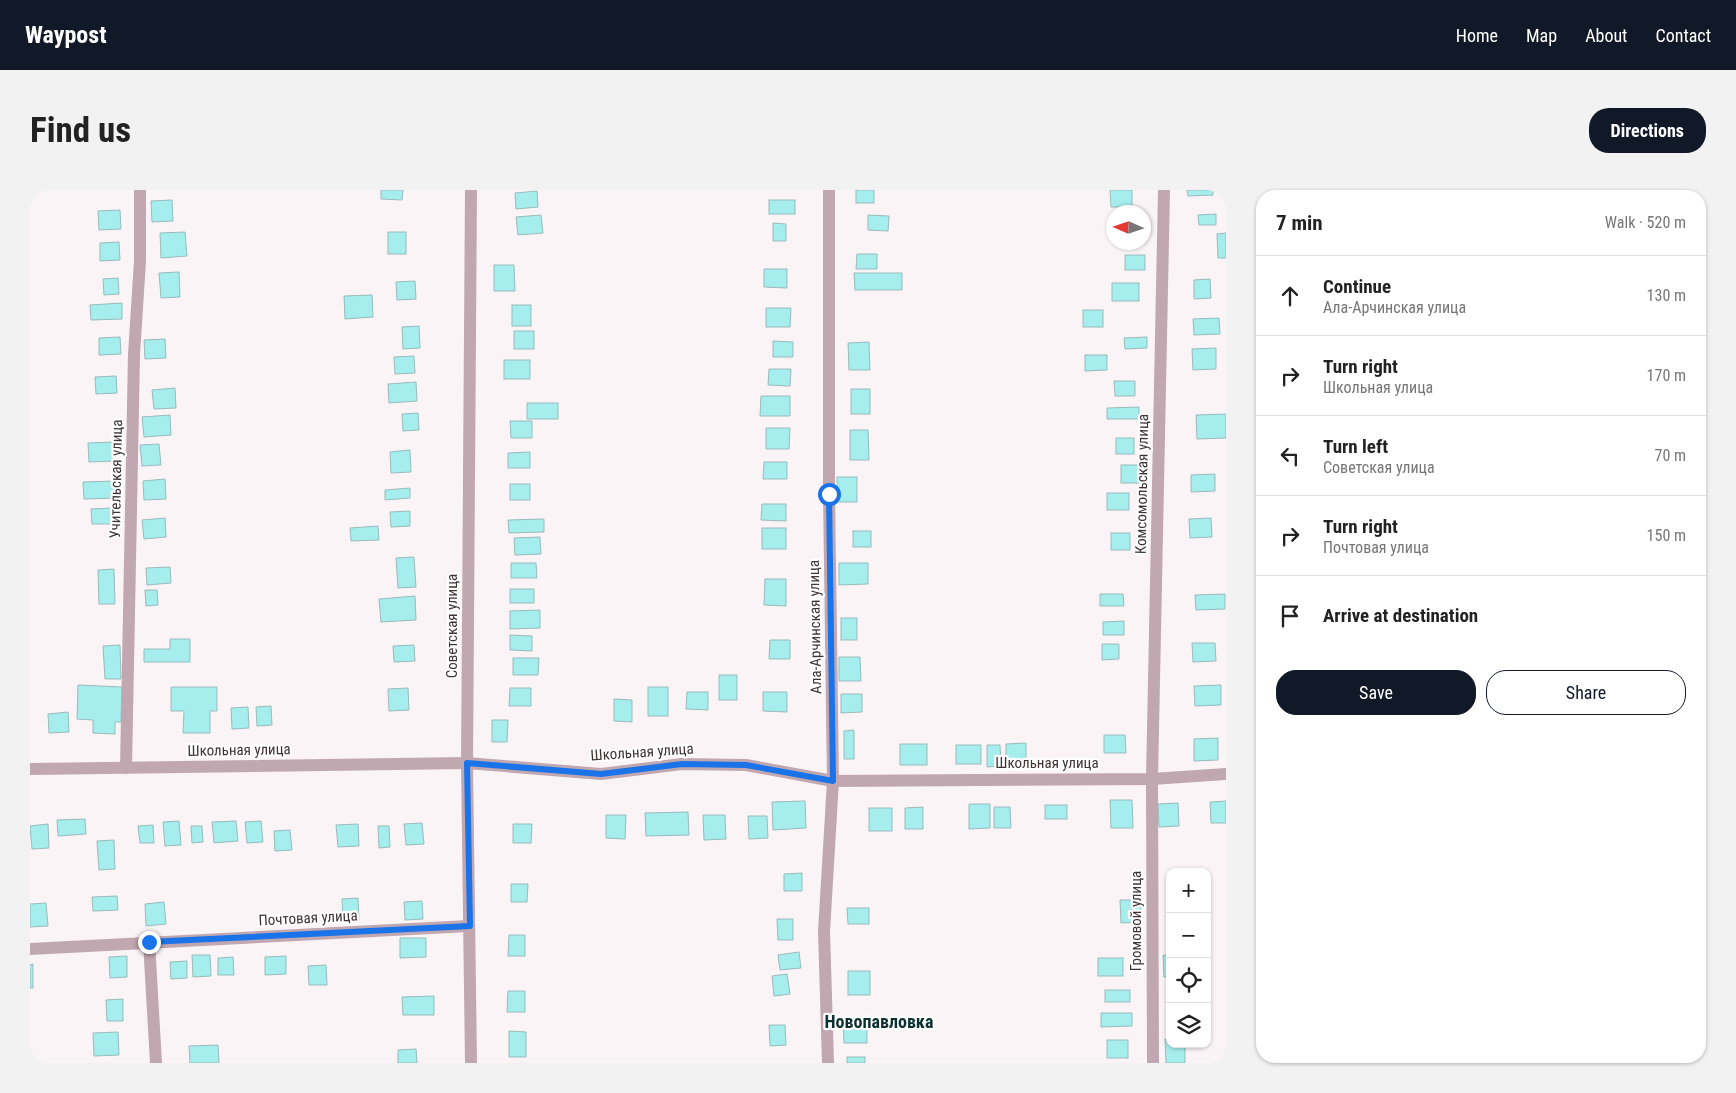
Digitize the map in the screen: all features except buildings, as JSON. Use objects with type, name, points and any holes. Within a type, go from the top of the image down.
[{"type":"street","name":"Учительская улица","points":[[126,768],[134,354],[140,261],[140,190]]},
{"type":"street","name":"Советская улица","points":[[470,1063],[467,763],[471,190]]},
{"type":"street","name":"Ала-Арчинская улица","points":[[828,1063],[824,931],[833,781],[829,494],[829,190]]},
{"type":"street","name":"Комсомольская улица","points":[[1152,778],[1164,190]]},
{"type":"street","name":"Школьная улица","points":[[30,769],[467,763],[601,774],[682,764],[746,765],[833,781],[1152,778],[1226,774]]},
{"type":"street","name":"Громовой улица","points":[[1152,778],[1153,1063]]},
{"type":"street","name":"Почтовая улица","points":[[30,949],[470,926]]},
{"type":"street","points":[[149,942],[156,1063]]},
{"type":"district","name":"Новопавловка","points":[[879,1021]]},
{"type":"route","points":[[149,942],[470,926],[467,763],[601,774],[682,764],[746,765],[833,781],[829,494]]}]
